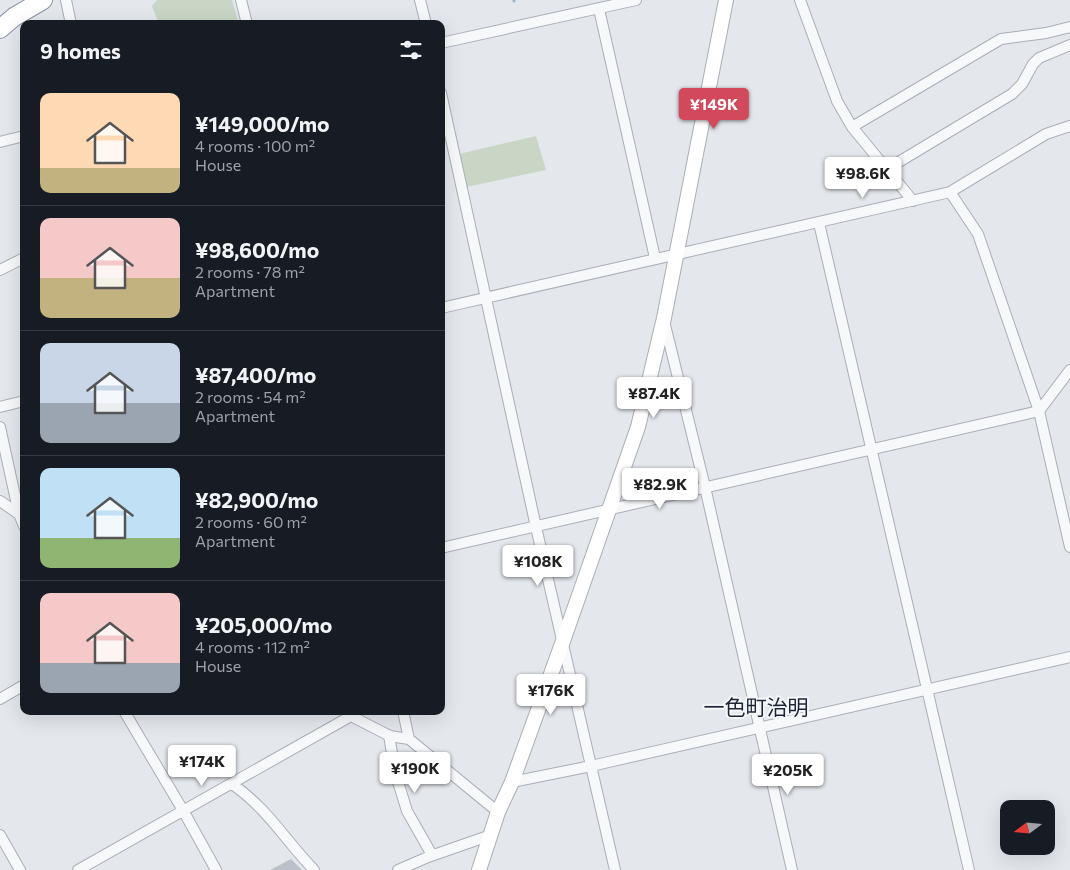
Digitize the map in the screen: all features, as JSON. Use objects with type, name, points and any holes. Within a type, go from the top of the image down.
[{"type":"highway","points":[[0,29],[14,17],[43,0]]},
{"type":"street","points":[[66,0],[71,20]]},
{"type":"street","points":[[241,0],[246,20]]},
{"type":"street","points":[[420,0],[425,20]]},
{"type":"street","points":[[445,41],[636,0]]},
{"type":"street","points":[[479,870],[498,812],[512,782],[564,641],[638,427],[664,318],[726,0]]},
{"type":"street","points":[[800,0],[837,101],[852,127],[913,201]]},
{"type":"street","points":[[599,9],[655,258]]},
{"type":"street","points":[[852,127],[1001,39],[1046,33],[1070,27]]},
{"type":"street","points":[[886,169],[1012,94],[1022,84],[1033,64],[1039,58],[1070,45]]},
{"type":"street","points":[[445,110],[536,527],[564,641],[615,870]]},
{"type":"street","points":[[445,307],[950,192],[1046,134],[1070,126]]},
{"type":"street","points":[[0,142],[20,137]]},
{"type":"street","points":[[950,192],[978,234],[1039,411],[1070,547]]},
{"type":"street","points":[[818,223],[968,870]]},
{"type":"street","points":[[0,270],[20,260]]},
{"type":"street","points":[[664,318],[705,487],[792,870]]},
{"type":"street","points":[[445,547],[1039,411],[1070,370]]},
{"type":"street","points":[[0,407],[20,402]]},
{"type":"street","points":[[0,427],[19,514]]},
{"type":"street","points":[[0,501],[19,514]]},
{"type":"street","points":[[512,782],[591,766],[1070,657]]},
{"type":"street","points":[[0,699],[20,687]]},
{"type":"street","points":[[126,715],[216,870]]},
{"type":"street","points":[[404,715],[409,739]]},
{"type":"street","points":[[78,870],[184,812],[351,716],[389,735],[409,739],[498,812]]},
{"type":"street","points":[[389,735],[394,772],[407,811],[432,856]]},
{"type":"street","points":[[232,784],[248,795],[264,810],[314,870]]},
{"type":"street","points":[[0,835],[20,870]]},
{"type":"street","points":[[398,870],[490,836]]},
{"type":"green space","points":[[157,0],[232,0],[238,20],[157,20],[152,6]]},
{"type":"green space","points":[[536,136],[546,170],[466,187],[459,154]]},
{"type":"building","points":[[291,859],[302,870],[270,870]]},
{"type":"district","name":"一色町治明","points":[[756,706]]}]
